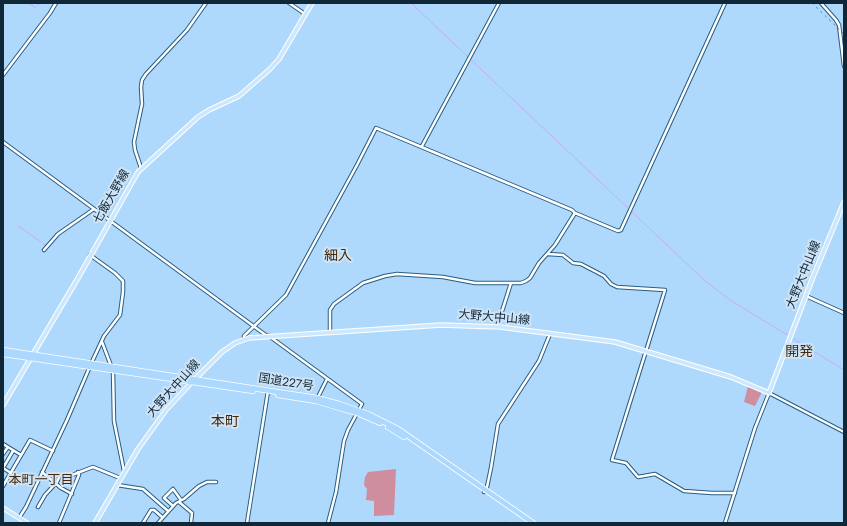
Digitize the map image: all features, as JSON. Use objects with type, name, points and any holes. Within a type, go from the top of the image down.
[{"type":"highway","name":"国道227号","points":[[3,350],[112,369],[317,400],[358,412],[398,429],[527,523]]},
{"type":"highway","name":"国道227号","points":[[3,354],[32,356]]},
{"type":"highway","name":"国道227号","points":[[484,491],[533,523]]},
{"type":"main road","name":"七飯大野線","points":[[3,405],[141,168],[198,117],[209,110],[239,96],[270,69],[279,59],[312,3]]},
{"type":"main road","name":"大野大中山線","points":[[95,523],[124,471],[153,428],[193,381],[227,348],[244,339],[268,336],[441,325],[497,327],[615,342],[731,377],[769,393],[844,202]]},
{"type":"main road","points":[[3,508],[27,523]]},
{"type":"street","points":[[3,75],[56,3]]},
{"type":"street","points":[[141,168],[134,142],[142,104],[142,80],[187,30],[206,3]]},
{"type":"street","points":[[289,3],[305,14]]},
{"type":"street","points":[[422,146],[499,3]]},
{"type":"street","points":[[244,339],[244,336],[286,295],[357,166],[376,128],[422,146],[566,207],[575,213],[620,231],[623,228],[725,3]]},
{"type":"street","points":[[820,3],[838,23],[844,66]]},
{"type":"street","points":[[3,142],[362,404],[348,430],[344,441],[336,492],[328,523]]},
{"type":"street","points":[[44,250],[58,234],[94,209]]},
{"type":"street","points":[[330,332],[330,310],[334,304],[363,283],[385,276],[397,274],[443,277],[475,283],[521,283],[526,281],[539,263],[548,254],[575,213]]},
{"type":"street","points":[[548,254],[563,255],[573,263],[581,264],[604,276],[611,284],[617,287],[665,290],[612,460],[626,463],[638,477],[654,474],[684,491],[735,493]]},
{"type":"street","points":[[19,518],[26,507],[70,414],[90,365],[102,341],[120,315],[124,285],[121,279],[90,255]]},
{"type":"street","points":[[497,327],[510,283]]},
{"type":"street","points":[[806,296],[844,313]]},
{"type":"street","points":[[484,491],[491,468],[498,424],[540,361],[550,334]]},
{"type":"street","points":[[102,341],[112,369],[114,421],[124,471]]},
{"type":"street","points":[[317,400],[327,378]]},
{"type":"street","points":[[247,523],[268,392]]},
{"type":"street","points":[[725,523],[755,428],[769,393],[844,432]]},
{"type":"street","points":[[4,484],[30,440],[53,450]]},
{"type":"street","points":[[3,444],[21,455]]},
{"type":"street","points":[[3,454],[8,447]]},
{"type":"street","points":[[11,473],[3,468],[14,451]]},
{"type":"street","points":[[38,507],[60,475],[67,476],[93,467],[120,478]]},
{"type":"street","points":[[42,472],[55,484],[72,494]]},
{"type":"street","points":[[59,523],[79,476],[78,472]]},
{"type":"street","points":[[159,523],[162,517],[173,506],[204,483],[216,482]]},
{"type":"street","points":[[116,485],[143,489],[168,511]]},
{"type":"street","points":[[173,506],[164,498],[173,489],[180,501],[192,513],[191,523]]},
{"type":"street","points":[[143,523],[151,510],[154,510],[162,517]]},
{"type":"shaded area","points":[[748,386],[762,392],[755,406],[744,402]]},
{"type":"shaded area","points":[[396,469],[394,515],[374,516],[374,501],[366,500],[367,489],[364,485],[365,477],[368,472]]},
{"type":"waterway","points":[[28,3],[36,8]]},
{"type":"waterway","points":[[411,3],[704,280],[730,300],[789,336]]},
{"type":"waterway","points":[[819,3],[836,22],[841,53]]},
{"type":"waterway","points":[[841,54],[844,76]]},
{"type":"waterway","points":[[18,226],[30,234]]},
{"type":"waterway","points":[[50,241],[57,233]]},
{"type":"waterway","points":[[31,235],[41,242]]},
{"type":"waterway","points":[[43,244],[48,244]]},
{"type":"waterway","points":[[792,338],[844,370]]},
{"type":"waterway","points":[[503,522],[516,523]]},
{"type":"waterway","points":[[377,523],[383,523]]},
{"type":"railway","points":[[812,3],[844,34]]},
{"type":"district","name":"細入","points":[[338,257]]},
{"type":"district","name":"開発","points":[[799,353]]},
{"type":"district","name":"本町","points":[[225,423]]},
{"type":"district","name":"本町一丁目","points":[[41,481]]}]
